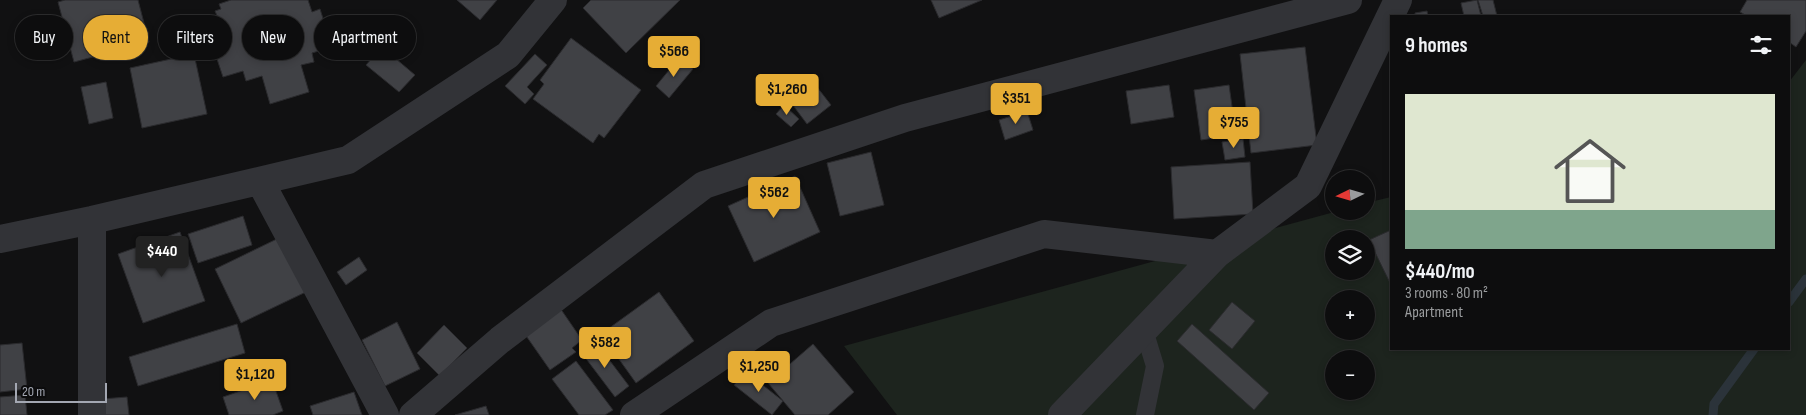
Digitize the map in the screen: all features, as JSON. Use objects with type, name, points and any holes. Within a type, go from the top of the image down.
[{"type":"street","points":[[0,239],[92,220],[348,160],[508,55],[553,0]]},
{"type":"street","points":[[413,415],[500,340],[704,185],[905,118],[1348,0]]},
{"type":"street","points":[[1391,15],[1398,0]]},
{"type":"street","points":[[1062,415],[1217,254],[1308,186],[1390,17]]},
{"type":"street","points":[[260,181],[385,415]]},
{"type":"street","points":[[92,220],[92,415]]},
{"type":"street","points":[[634,415],[771,323],[1044,234],[1217,254]]},
{"type":"lane","points":[[1144,330],[1155,366],[1145,415]]},
{"type":"shaded area","points":[[1806,60],[1806,415],[897,415],[844,346],[1325,215],[1325,220],[1375,220],[1375,201],[1390,197],[1390,350],[1790,350],[1790,81]]},
{"type":"building","points":[[65,0],[138,0],[142,15],[83,15],[83,60],[74,62],[73,15],[61,15],[58,2]]},
{"type":"building","points":[[231,0],[308,0],[312,12],[320,9],[322,15],[314,15],[314,52],[312,53],[314,62],[301,65],[309,92],[270,104],[262,76],[246,81],[243,71],[223,77],[217,60],[232,60],[232,15],[217,15],[215,11],[221,9],[219,4]]},
{"type":"building","points":[[457,0],[497,0],[480,20]]},
{"type":"building","points":[[591,0],[680,0],[626,53],[583,8]]},
{"type":"building","points":[[931,0],[982,0],[939,18]]},
{"type":"building","points":[[1477,0],[1481,15],[1464,15],[1461,3]]},
{"type":"building","points":[[1478,0],[1493,0],[1497,15],[1483,15]]},
{"type":"building","points":[[1747,0],[1806,0],[1806,31],[1796,47],[1790,43],[1790,15],[1745,15],[1740,12]]},
{"type":"building","points":[[1427,11],[1428,15],[1415,15],[1415,13]]},
{"type":"building","points":[[571,38],[641,90],[604,138],[599,134],[593,143],[533,99],[544,84],[540,80]]},
{"type":"building","points":[[1305,47],[1317,145],[1251,153],[1240,54]]},
{"type":"building","points":[[535,54],[547,65],[527,87],[534,94],[525,104],[505,86]]},
{"type":"building","points":[[679,58],[693,69],[669,98],[656,86]]},
{"type":"building","points":[[167,60],[195,60],[207,114],[142,128],[130,68]]},
{"type":"building","points":[[370,60],[397,60],[415,75],[399,92],[366,65]]},
{"type":"building","points":[[810,78],[831,105],[807,124],[786,96]]},
{"type":"building","points":[[106,82],[113,118],[89,124],[81,87]]},
{"type":"building","points":[[1169,85],[1174,117],[1131,124],[1126,91]]},
{"type":"building","points":[[1229,85],[1236,135],[1201,140],[1194,90]]},
{"type":"building","points":[[784,105],[799,119],[791,127],[776,114]]},
{"type":"building","points":[[1027,111],[1033,130],[1005,140],[999,120]]},
{"type":"building","points":[[1243,139],[1245,157],[1225,160],[1222,142]]},
{"type":"building","points":[[871,152],[884,205],[840,216],[827,163]]},
{"type":"building","points":[[1250,162],[1253,214],[1174,219],[1171,167]]},
{"type":"building","points":[[795,176],[820,232],[754,262],[728,206]]},
{"type":"building","points":[[243,216],[252,245],[198,263],[188,234]]},
{"type":"building","points":[[1390,230],[1390,283],[1375,252],[1375,237]]},
{"type":"building","points":[[180,232],[205,301],[143,323],[118,254]]},
{"type":"building","points":[[283,236],[308,291],[241,323],[215,269]]},
{"type":"building","points":[[359,257],[367,270],[346,285],[337,272]]},
{"type":"building","points":[[659,292],[694,341],[636,383],[601,334]]},
{"type":"building","points":[[1232,302],[1255,321],[1232,349],[1209,330]]},
{"type":"building","points":[[558,305],[582,340],[572,348],[576,352],[550,370],[522,330]]},
{"type":"building","points":[[397,322],[420,369],[385,386],[362,340]]},
{"type":"building","points":[[237,324],[245,353],[138,386],[129,357]]},
{"type":"building","points":[[1192,324],[1269,393],[1254,410],[1177,341]]},
{"type":"building","points":[[444,325],[467,348],[440,376],[417,353]]},
{"type":"building","points":[[595,341],[629,386],[615,397],[581,352]]},
{"type":"building","points":[[22,343],[27,389],[0,392],[0,345]]},
{"type":"building","points":[[813,344],[854,392],[828,415],[795,415],[768,383]]},
{"type":"building","points":[[576,361],[613,410],[605,415],[579,415],[552,379]]},
{"type":"building","points":[[745,371],[783,401],[772,415],[734,385]]},
{"type":"building","points":[[272,380],[283,411],[273,415],[229,415],[223,397]]},
{"type":"building","points":[[354,392],[362,415],[313,415],[310,406]]},
{"type":"building","points":[[25,395],[27,415],[0,415],[0,397]]},
{"type":"building","points":[[127,397],[129,415],[104,415],[102,399]]},
{"type":"building","points":[[486,406],[489,415],[455,415]]},
{"type":"waterway","points":[[1790,301],[1806,279]]},
{"type":"waterway","points":[[1713,415],[1714,404],[1753,350]]}]
